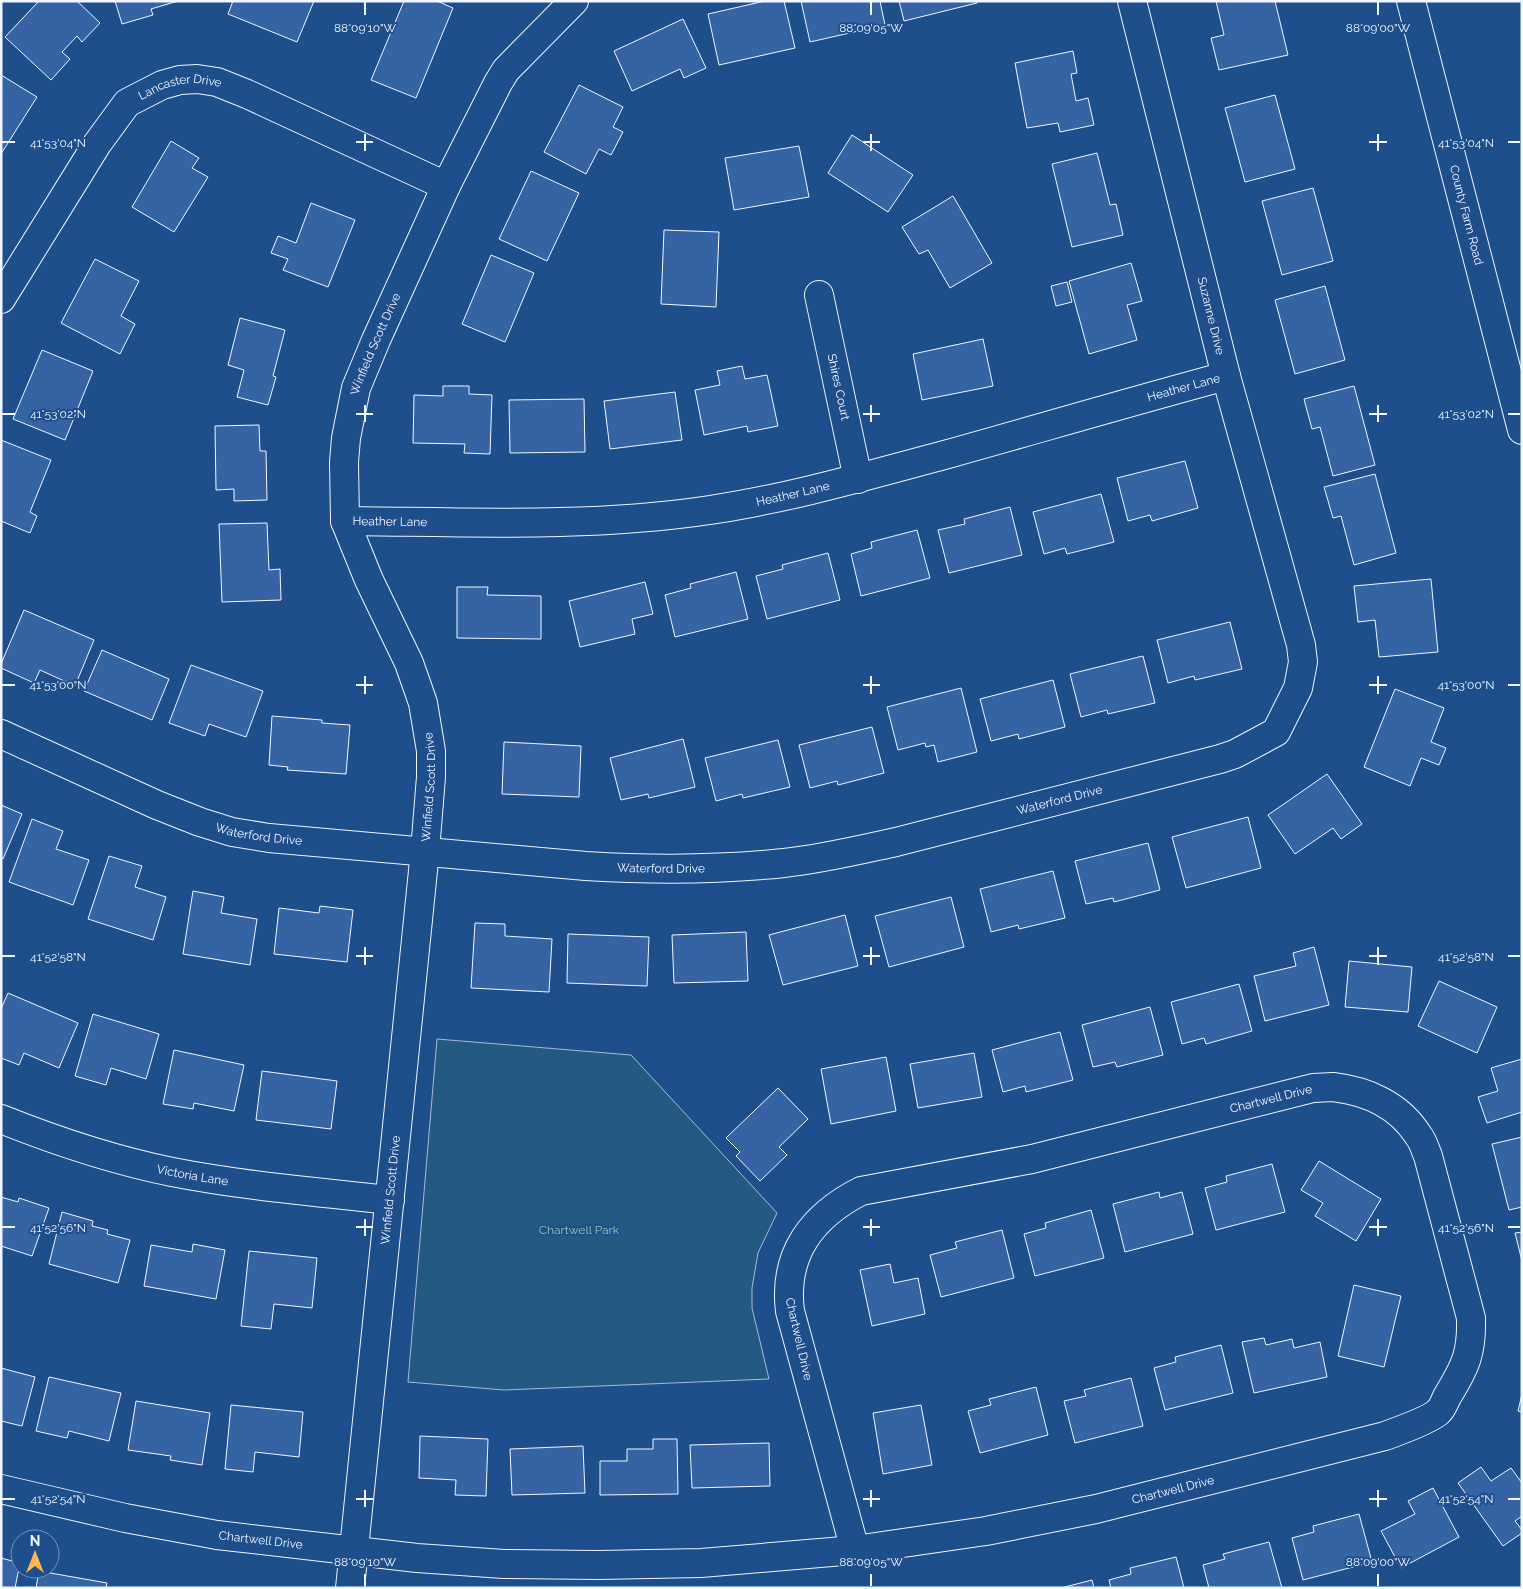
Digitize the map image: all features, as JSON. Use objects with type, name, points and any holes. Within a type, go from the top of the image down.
[{"type":"street","name":"Winfield Scott Drive","points":[[350,1588],[431,777],[430,751],[423,703],[409,663],[369,580],[345,521],[344,462],[346,438],[356,388],[376,340],[446,186],[498,83],[506,70],[574,1]]},
{"type":"street","name":"Suzanne Drive","points":[[1132,1],[1226,376],[1301,645],[1303,662],[1298,688]]},
{"type":"street","name":"County Farm Road","points":[[1412,1],[1522,430]]},
{"type":"street","name":"Lancaster Drive","points":[[1,299],[97,144],[127,103],[162,84],[197,79],[217,82],[446,186]]},
{"type":"street","name":"Shires Court","points":[[819,294],[858,479]]},
{"type":"street","name":"Heather Lane","points":[[345,521],[536,522],[614,520],[709,510],[759,502],[858,479],[1226,376]]},
{"type":"street","name":"Waterford Drive","points":[[1,734],[157,805],[232,832],[268,838],[586,866],[638,869],[714,869],[786,863],[847,853],[1236,754],[1276,732],[1298,688]]},
{"type":"street","name":"Chartwell Drive","points":[[1,1489],[125,1518],[218,1535],[417,1558],[504,1564],[598,1566],[700,1562],[855,1550],[986,1531],[1096,1509],[1385,1436],[1438,1412],[1462,1372],[1468,1357],[1472,1338],[1471,1318],[1428,1156],[1419,1136],[1408,1122],[1389,1104],[1370,1095],[1350,1089],[1332,1087],[1313,1088],[1032,1159],[862,1192],[846,1199],[824,1214],[804,1239],[792,1264],[788,1294],[790,1311],[855,1550]]},
{"type":"street","name":"Victoria Lane","points":[[1,1119],[36,1133],[103,1154],[171,1171],[258,1186],[390,1200]]},
{"type":"green space","name":"Chartwell Park","points":[[437,1039],[631,1055],[777,1213],[758,1253],[752,1288],[752,1308],[769,1379],[504,1390],[408,1382]]},
{"type":"building","points":[[39,1],[77,1],[100,23],[82,42],[77,36],[62,52],[70,59],[51,80],[5,37]]},
{"type":"building","points":[[115,1],[178,1],[151,9],[153,15],[122,24]]},
{"type":"building","points":[[233,1],[314,1],[297,42],[228,14]]},
{"type":"building","points":[[404,1],[437,1],[453,8],[416,98],[371,80]]},
{"type":"building","points":[[765,1],[784,1],[795,48],[719,65],[708,14]]},
{"type":"building","points":[[801,1],[880,1],[885,25],[810,42]]},
{"type":"building","points":[[899,1],[977,1],[977,3],[904,21]]},
{"type":"building","points":[[1216,1],[1275,1],[1288,55],[1219,70],[1211,38],[1224,35]]},
{"type":"building","points":[[683,19],[706,68],[684,78],[680,69],[632,91],[614,51]]},
{"type":"building","points":[[1073,51],[1077,73],[1071,74],[1076,101],[1088,98],[1094,125],[1060,132],[1058,123],[1027,128],[1015,63]]},
{"type":"building","points":[[1,75],[37,97],[1,154]]},
{"type":"building","points":[[579,85],[623,107],[613,127],[623,132],[611,155],[599,149],[586,174],[544,152]]},
{"type":"building","points":[[1275,95],[1295,169],[1245,182],[1225,108]]},
{"type":"building","points":[[852,135],[913,175],[888,212],[828,173]]},
{"type":"building","points":[[171,141],[199,158],[192,168],[208,177],[174,232],[132,207]]},
{"type":"building","points":[[799,146],[809,197],[734,210],[725,158]]},
{"type":"building","points":[[1097,153],[1110,205],[1116,204],[1123,235],[1072,247],[1052,164]]},
{"type":"building","points":[[531,171],[579,193],[547,261],[499,239]]},
{"type":"building","points":[[1313,188],[1333,261],[1282,275],[1262,201]]},
{"type":"building","points":[[953,196],[992,263],[950,288],[928,250],[919,254],[902,227]]},
{"type":"building","points":[[311,203],[355,220],[328,287],[283,270],[288,259],[271,253],[278,236],[296,243]]},
{"type":"building","points":[[664,230],[719,232],[716,307],[661,304]]},
{"type":"building","points":[[491,255],[534,273],[505,342],[462,324]]},
{"type":"building","points":[[95,259],[139,281],[121,316],[135,324],[120,354],[61,323]]},
{"type":"building","points":[[1131,263],[1142,301],[1127,305],[1137,340],[1089,354],[1069,281]]},
{"type":"building","points":[[1067,282],[1072,302],[1056,306],[1051,286]]},
{"type":"building","points":[[1325,286],[1345,360],[1295,374],[1275,300]]},
{"type":"building","points":[[240,318],[285,330],[273,376],[276,377],[268,405],[237,397],[244,370],[228,365]]},
{"type":"building","points":[[983,339],[993,386],[922,400],[913,354]]},
{"type":"building","points":[[42,350],[93,371],[65,440],[13,419]]},
{"type":"building","points":[[742,366],[745,379],[767,375],[778,426],[748,432],[747,426],[704,435],[695,390],[720,385],[717,371]]},
{"type":"building","points":[[443,386],[469,386],[469,394],[492,395],[490,454],[464,453],[465,444],[413,443],[414,395],[443,396]]},
{"type":"building","points":[[1354,386],[1375,465],[1333,476],[1320,427],[1312,429],[1304,399]]},
{"type":"building","points":[[675,392],[682,440],[610,449],[604,401]]},
{"type":"building","points":[[584,399],[585,452],[510,453],[509,400]]},
{"type":"building","points":[[259,425],[260,451],[266,451],[267,500],[234,501],[234,489],[216,490],[215,426]]},
{"type":"building","points":[[1,440],[51,460],[30,512],[37,516],[30,533],[1,521]]},
{"type":"building","points":[[1185,461],[1198,508],[1152,521],[1150,515],[1128,521],[1117,478]]},
{"type":"building","points":[[1375,474],[1396,553],[1354,565],[1341,516],[1333,518],[1324,487]]},
{"type":"building","points":[[1101,494],[1114,542],[1067,554],[1065,548],[1044,554],[1033,512]]},
{"type":"building","points":[[1010,507],[1022,555],[949,573],[938,530],[965,524],[964,519]]},
{"type":"building","points":[[267,523],[269,570],[280,569],[281,600],[222,602],[219,524]]},
{"type":"building","points":[[917,530],[930,578],[861,596],[851,554],[872,548],[871,542]]},
{"type":"building","points":[[828,553],[840,600],[767,619],[756,576],[783,569],[782,565]]},
{"type":"building","points":[[736,572],[748,619],[675,637],[665,595],[691,588],[690,584]]},
{"type":"building","points":[[1431,579],[1438,652],[1379,657],[1375,620],[1358,622],[1354,586]]},
{"type":"building","points":[[645,582],[653,614],[632,619],[635,634],[580,647],[569,601]]},
{"type":"building","points":[[457,587],[488,587],[487,595],[541,596],[541,639],[457,638]]},
{"type":"building","points":[[24,610],[94,640],[75,686],[40,670],[34,683],[1,668]]},
{"type":"building","points":[[1230,622],[1242,669],[1195,680],[1194,676],[1168,683],[1157,640]]},
{"type":"building","points":[[102,650],[169,679],[152,720],[84,691]]},
{"type":"building","points":[[1143,656],[1155,703],[1108,714],[1107,710],[1081,717],[1070,674]]},
{"type":"building","points":[[191,665],[263,691],[246,737],[209,724],[205,736],[169,723]]},
{"type":"building","points":[[1053,680],[1065,727],[1019,739],[1018,734],[991,741],[980,699]]},
{"type":"building","points":[[961,688],[977,752],[938,762],[934,745],[926,747],[925,743],[898,750],[887,707]]},
{"type":"building","points":[[1395,689],[1444,708],[1431,742],[1446,748],[1439,765],[1421,758],[1410,786],[1364,767]]},
{"type":"building","points":[[272,716],[322,720],[322,723],[350,725],[346,774],[287,770],[288,767],[269,765]]},
{"type":"building","points":[[872,727],[884,773],[838,785],[837,781],[810,788],[799,745]]},
{"type":"building","points":[[683,739],[695,787],[649,798],[648,794],[621,800],[610,758]]},
{"type":"building","points":[[778,740],[790,787],[743,798],[742,794],[716,801],[705,758]]},
{"type":"building","points":[[504,742],[581,746],[579,797],[502,794]]},
{"type":"building","points":[[1327,774],[1362,824],[1341,839],[1333,828],[1295,854],[1268,815]]},
{"type":"building","points":[[1,805],[22,814],[3,859],[1,858]]},
{"type":"building","points":[[1248,817],[1261,868],[1186,888],[1172,837]]},
{"type":"building","points":[[32,819],[63,831],[56,849],[89,860],[73,905],[9,882]]},
{"type":"building","points":[[1148,843],[1160,890],[1114,902],[1113,898],[1086,904],[1075,861]]},
{"type":"building","points":[[109,856],[142,866],[135,887],[166,897],[153,940],[88,919]]},
{"type":"building","points":[[1053,871],[1065,918],[1019,929],[1018,925],[991,932],[980,889]]},
{"type":"building","points":[[193,891],[224,897],[221,913],[257,919],[250,965],[183,954]]},
{"type":"building","points":[[951,897],[964,947],[889,967],[875,916]]},
{"type":"building","points":[[320,906],[353,910],[347,962],[274,954],[279,908],[319,913]]},
{"type":"building","points":[[845,915],[858,966],[783,985],[769,935]]},
{"type":"building","points":[[475,923],[505,924],[505,936],[552,939],[549,992],[471,988]]},
{"type":"building","points":[[746,932],[748,981],[674,983],[672,935]]},
{"type":"building","points":[[568,934],[649,937],[647,986],[567,983]]},
{"type":"building","points":[[1314,947],[1329,1005],[1265,1021],[1254,976],[1296,966],[1293,953]]},
{"type":"building","points":[[1349,961],[1412,967],[1408,1012],[1345,1007]]},
{"type":"building","points":[[1439,981],[1497,1007],[1477,1053],[1418,1026]]},
{"type":"building","points":[[1239,984],[1252,1031],[1206,1044],[1204,1038],[1182,1044],[1171,1002]]},
{"type":"building","points":[[8,993],[78,1023],[59,1068],[24,1053],[19,1065],[1,1058],[1,1009]]},
{"type":"building","points":[[1150,1007],[1163,1055],[1117,1067],[1115,1062],[1093,1067],[1082,1025]]},
{"type":"building","points":[[93,1014],[159,1034],[146,1079],[111,1068],[106,1085],[75,1076]]},
{"type":"building","points":[[1060,1032],[1073,1080],[1026,1092],[1025,1086],[1003,1092],[992,1050]]},
{"type":"building","points":[[174,1050],[244,1065],[234,1111],[194,1103],[193,1109],[163,1104]]},
{"type":"building","points":[[974,1053],[982,1097],[918,1108],[910,1064]]},
{"type":"building","points":[[886,1057],[896,1111],[831,1124],[821,1069]]},
{"type":"building","points":[[1522,1059],[1522,1112],[1487,1123],[1478,1097],[1498,1091],[1491,1068]]},
{"type":"building","points":[[262,1071],[337,1081],[331,1129],[256,1120]]},
{"type":"building","points":[[778,1088],[808,1119],[779,1147],[787,1155],[760,1181],[736,1156],[740,1152],[726,1138]]},
{"type":"building","points":[[1522,1137],[1522,1207],[1509,1210],[1492,1144]]},
{"type":"building","points":[[1319,1161],[1381,1199],[1356,1241],[1315,1216],[1323,1203],[1301,1190]]},
{"type":"building","points":[[1272,1164],[1285,1212],[1216,1230],[1205,1188],[1227,1182],[1226,1176]]},
{"type":"building","points":[[1159,1192],[1160,1198],[1182,1192],[1193,1234],[1125,1252],[1113,1204]]},
{"type":"building","points":[[1,1197],[18,1202],[19,1198],[49,1208],[32,1256],[1,1246]]},
{"type":"building","points":[[1091,1210],[1104,1258],[1035,1276],[1024,1234],[1046,1228],[1045,1223]]},
{"type":"building","points":[[62,1212],[93,1221],[92,1226],[108,1230],[107,1234],[130,1240],[118,1283],[49,1264]]},
{"type":"building","points":[[1002,1230],[1014,1278],[941,1297],[930,1255],[957,1248],[955,1242]]},
{"type":"building","points":[[1522,1232],[1522,1261],[1515,1233]]},
{"type":"building","points":[[193,1244],[225,1250],[216,1299],[144,1286],[151,1245],[192,1252]]},
{"type":"building","points":[[249,1251],[317,1258],[312,1308],[274,1304],[271,1329],[241,1326]]},
{"type":"building","points":[[890,1264],[894,1283],[918,1278],[925,1314],[872,1326],[860,1270]]},
{"type":"building","points":[[1354,1285],[1401,1296],[1384,1367],[1338,1356]]},
{"type":"building","points":[[1264,1338],[1266,1345],[1292,1339],[1294,1348],[1320,1342],[1327,1377],[1254,1393],[1242,1342]]},
{"type":"building","points":[[1221,1345],[1233,1393],[1165,1410],[1154,1368],[1176,1362],[1175,1357]]},
{"type":"building","points":[[1,1368],[35,1377],[22,1426],[1,1421]]},
{"type":"building","points":[[49,1377],[121,1393],[109,1441],[69,1431],[67,1438],[36,1431]]},
{"type":"building","points":[[1131,1378],[1143,1426],[1075,1443],[1064,1401],[1086,1396],[1084,1390]]},
{"type":"building","points":[[1036,1387],[1048,1435],[980,1453],[968,1411],[991,1405],[989,1399]]},
{"type":"building","points":[[1522,1394],[1522,1412],[1518,1411]]},
{"type":"building","points":[[136,1401],[210,1413],[202,1465],[170,1460],[171,1456],[128,1450]]},
{"type":"building","points":[[231,1405],[303,1412],[299,1457],[255,1452],[253,1472],[225,1469]]},
{"type":"building","points":[[921,1405],[932,1465],[883,1474],[873,1413]]},
{"type":"building","points":[[420,1436],[488,1439],[486,1496],[455,1495],[456,1480],[419,1478]]},
{"type":"building","points":[[653,1439],[677,1439],[678,1494],[600,1495],[600,1461],[627,1461],[627,1449],[653,1449]]},
{"type":"building","points":[[769,1443],[770,1486],[692,1488],[690,1445]]},
{"type":"building","points":[[583,1446],[585,1493],[512,1495],[510,1449]]},
{"type":"building","points":[[1481,1467],[1491,1481],[1511,1468],[1522,1483],[1522,1516],[1515,1521],[1522,1530],[1522,1533],[1503,1546],[1458,1483]]},
{"type":"building","points":[[1433,1488],[1459,1537],[1401,1568],[1381,1531],[1415,1514],[1408,1501]]},
{"type":"building","points":[[1359,1514],[1372,1562],[1303,1580],[1292,1538],[1314,1532],[1313,1526]]},
{"type":"building","points":[[1269,1542],[1282,1588],[1209,1588],[1203,1565],[1225,1559],[1223,1554]]},
{"type":"building","points":[[1176,1557],[1184,1588],[1111,1588],[1109,1580],[1131,1574],[1130,1568]]},
{"type":"building","points":[[1,1558],[10,1560],[10,1579],[17,1579],[15,1588],[1,1588]]},
{"type":"building","points":[[60,1575],[107,1583],[106,1588],[36,1588],[38,1579],[60,1579]]},
{"type":"building","points":[[1092,1580],[1094,1588],[1061,1588]]}]
